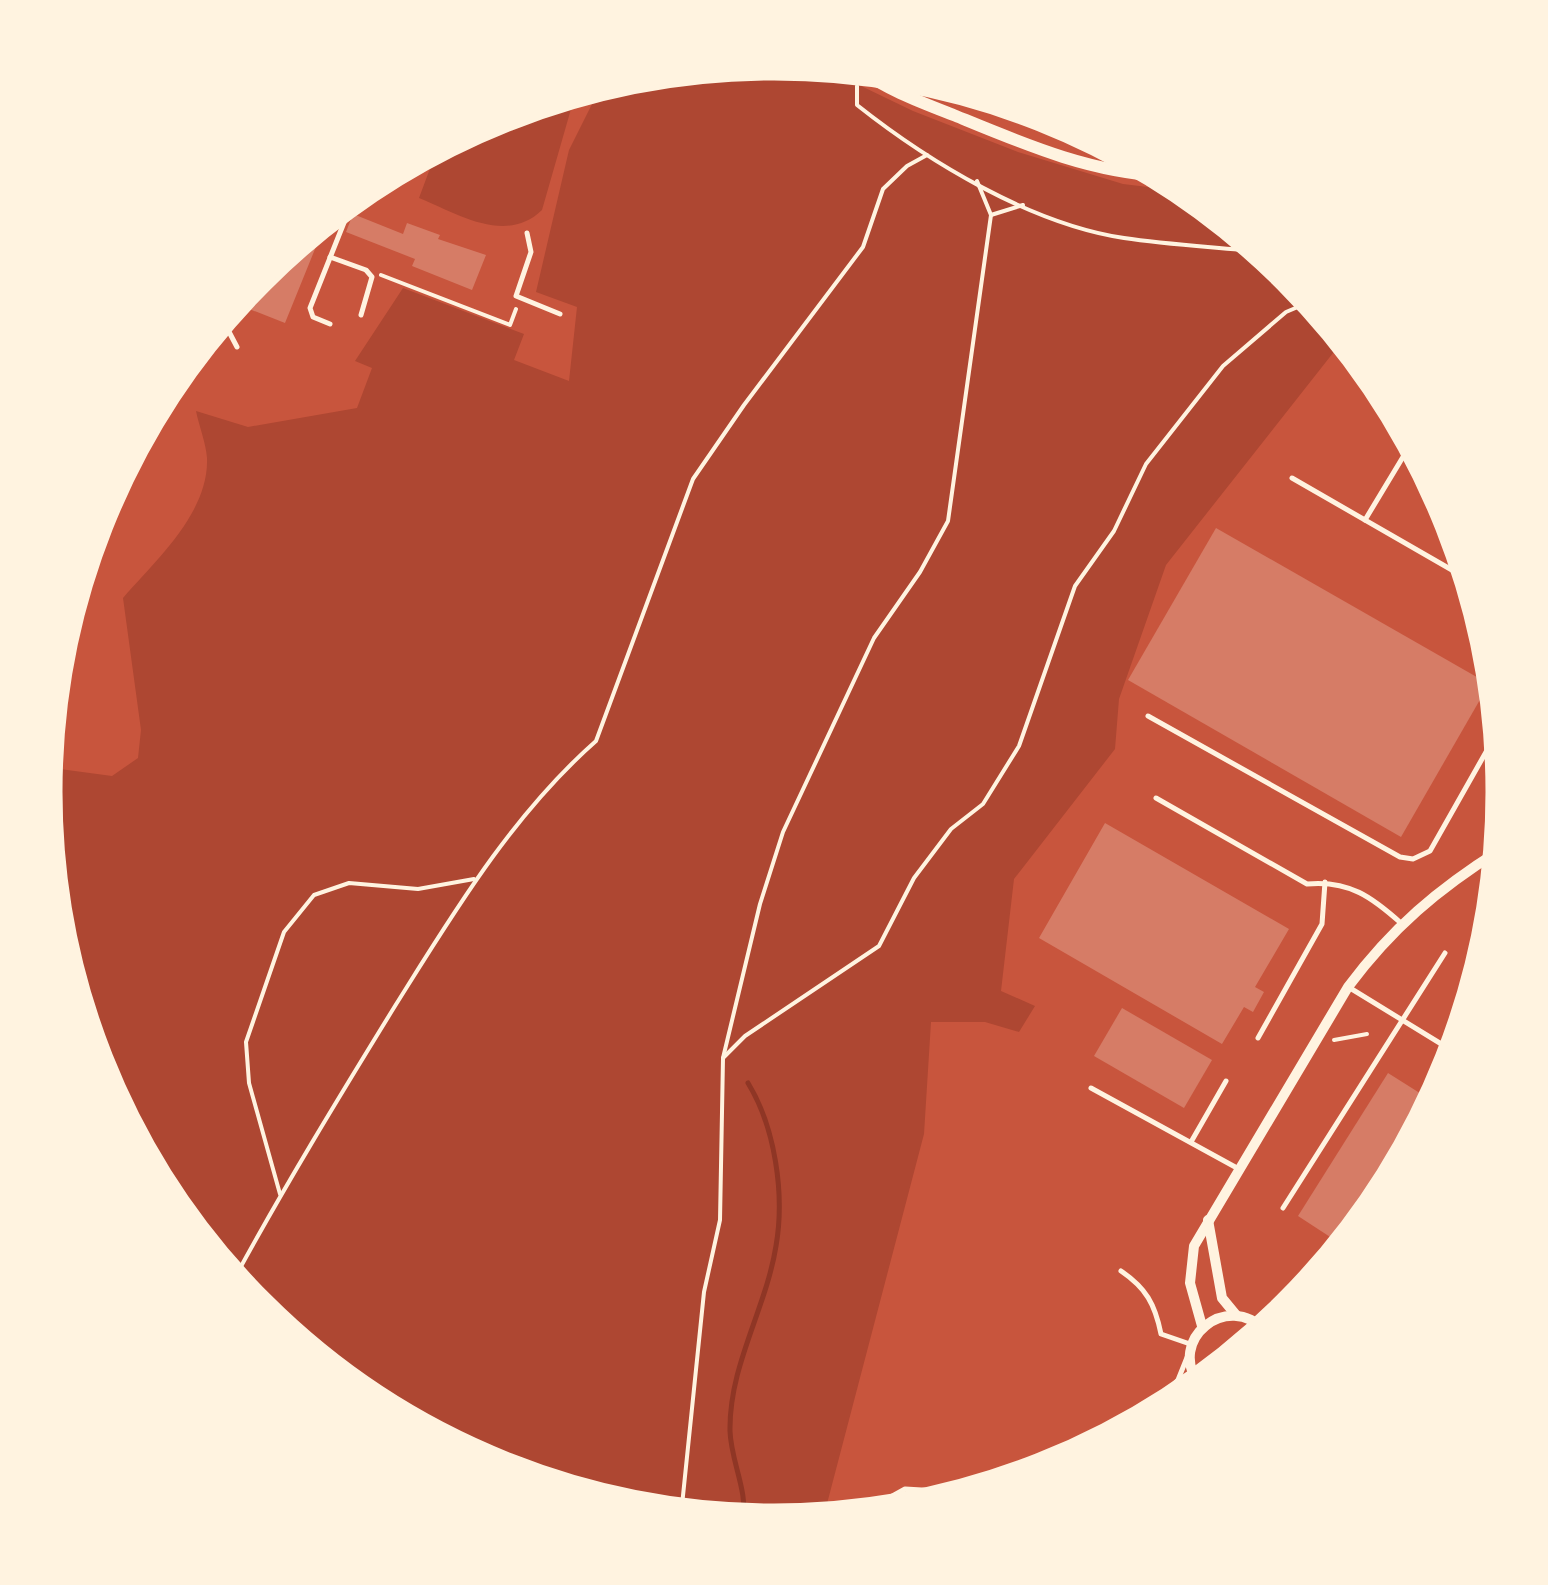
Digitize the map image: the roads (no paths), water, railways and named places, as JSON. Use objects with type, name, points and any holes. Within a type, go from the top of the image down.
[{"type":"street","points":[[906,91],[1038,150],[1131,174]]},
{"type":"street","points":[[1202,1326],[1190,1284],[1194,1246],[1238,1168],[1348,987],[1439,888],[1484,860]]},
{"type":"street","points":[[1208,1219],[1222,1298],[1236,1315]]},
{"type":"street","points":[[1193,1370],[1190,1348],[1202,1326],[1217,1317],[1236,1315],[1253,1321]]},
{"type":"lane","points":[[330,324],[309,313],[344,223]]},
{"type":"lane","points":[[527,233],[531,252],[516,290],[520,299],[560,314]]},
{"type":"lane","points":[[330,256],[366,270],[372,277],[361,315]]},
{"type":"lane","points":[[229,332],[237,346]]},
{"type":"lane","points":[[1365,520],[1403,457]]},
{"type":"lane","points":[[1292,478],[1453,571]]},
{"type":"lane","points":[[1148,716],[1400,858],[1413,859],[1430,851],[1486,753]]},
{"type":"lane","points":[[1156,798],[1307,884],[1325,882],[1361,890],[1402,924]]},
{"type":"lane","points":[[1258,1038],[1322,924],[1325,882]]},
{"type":"lane","points":[[1283,1208],[1445,953]]},
{"type":"lane","points":[[1348,987],[1442,1045]]},
{"type":"lane","points":[[1191,1142],[1226,1082]]},
{"type":"lane","points":[[1091,1088],[1238,1168]]},
{"type":"lane","points":[[1121,1271],[1141,1285],[1156,1307],[1161,1334],[1190,1348],[1175,1383]]},
{"type":"lane","points":[[891,1496],[904,1489],[925,1490]]},
{"type":"waterway","points":[[744,1505],[731,1442],[731,1407],[741,1360],[771,1269],[779,1205],[771,1140],[748,1083]]}]
